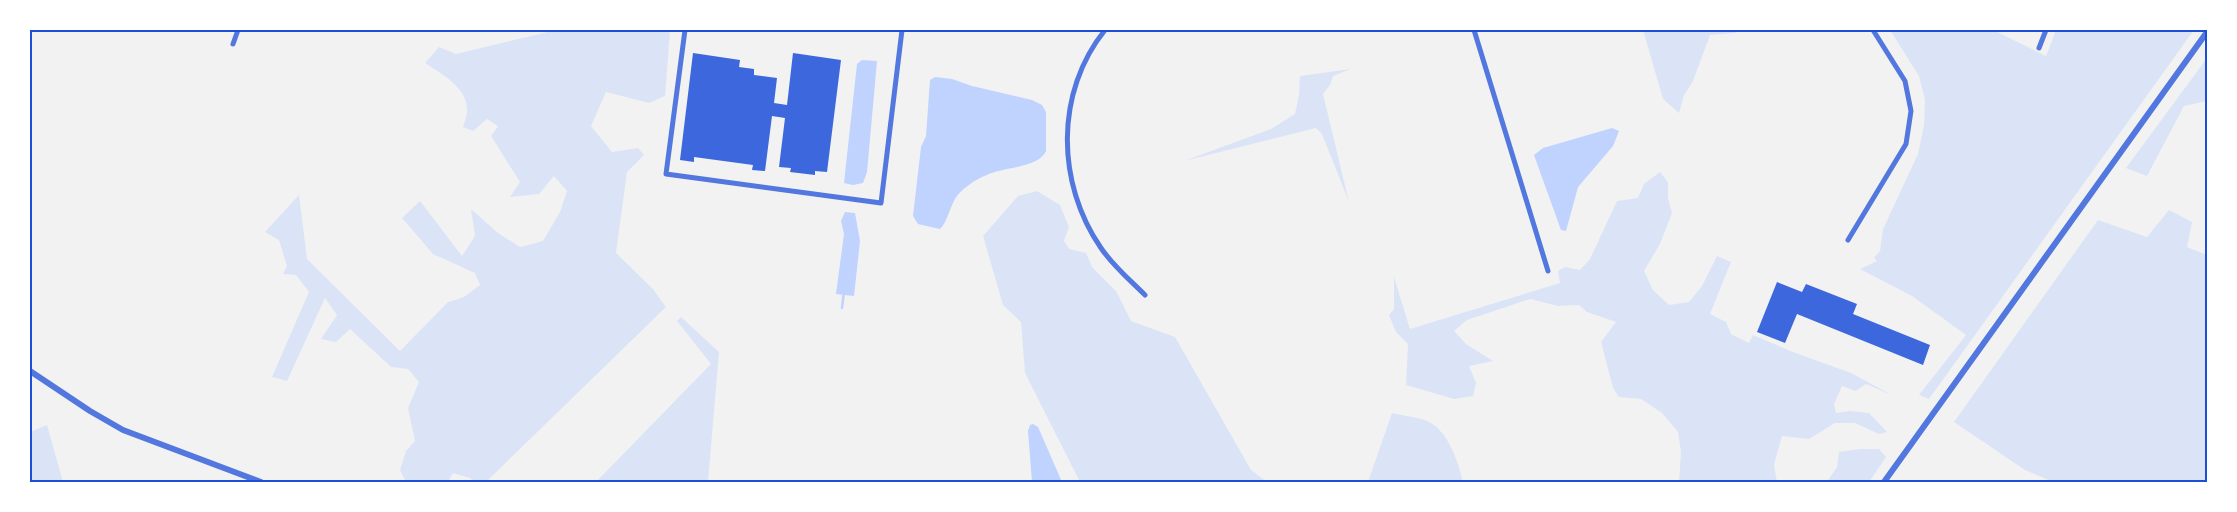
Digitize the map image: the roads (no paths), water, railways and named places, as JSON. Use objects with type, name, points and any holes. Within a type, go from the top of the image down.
[{"type":"street","points":[[233,44],[238,30]]},
{"type":"street","points":[[685,30],[666,174],[880,204],[902,30]]},
{"type":"street","points":[[1106,30],[1086,60],[1072,97],[1067,138],[1070,173],[1078,202],[1093,235],[1110,260],[1145,295]]},
{"type":"street","points":[[1474,30],[1548,271]]},
{"type":"street","points":[[1848,240],[1906,144],[1911,111],[1905,81],[1873,30]]},
{"type":"street","points":[[2040,48],[2046,30]]},
{"type":"street","points":[[1884,482],[2207,32]]},
{"type":"street","points":[[30,371],[90,411],[123,430],[261,482]]},
{"type":"water","points":[[862,60],[877,61],[867,172],[863,183],[853,185],[844,183],[857,64]]},
{"type":"water","points":[[935,77],[952,79],[972,86],[1032,100],[1042,105],[1046,112],[1046,151],[1042,157],[1028,164],[994,172],[968,185],[956,197],[940,229],[918,224],[913,216],[921,147],[926,136],[930,80]]},
{"type":"water","points":[[1612,128],[1619,131],[1613,146],[1578,187],[1566,231],[1561,230],[1534,155],[1543,148]]},
{"type":"water","points":[[845,212],[855,213],[860,241],[854,296],[836,294],[844,234],[841,221]]},
{"type":"water","points":[[1033,424],[1038,427],[1062,482],[1032,482],[1028,431],[1030,425]]},
{"type":"waterway","points":[[842,308],[844,292]]}]
